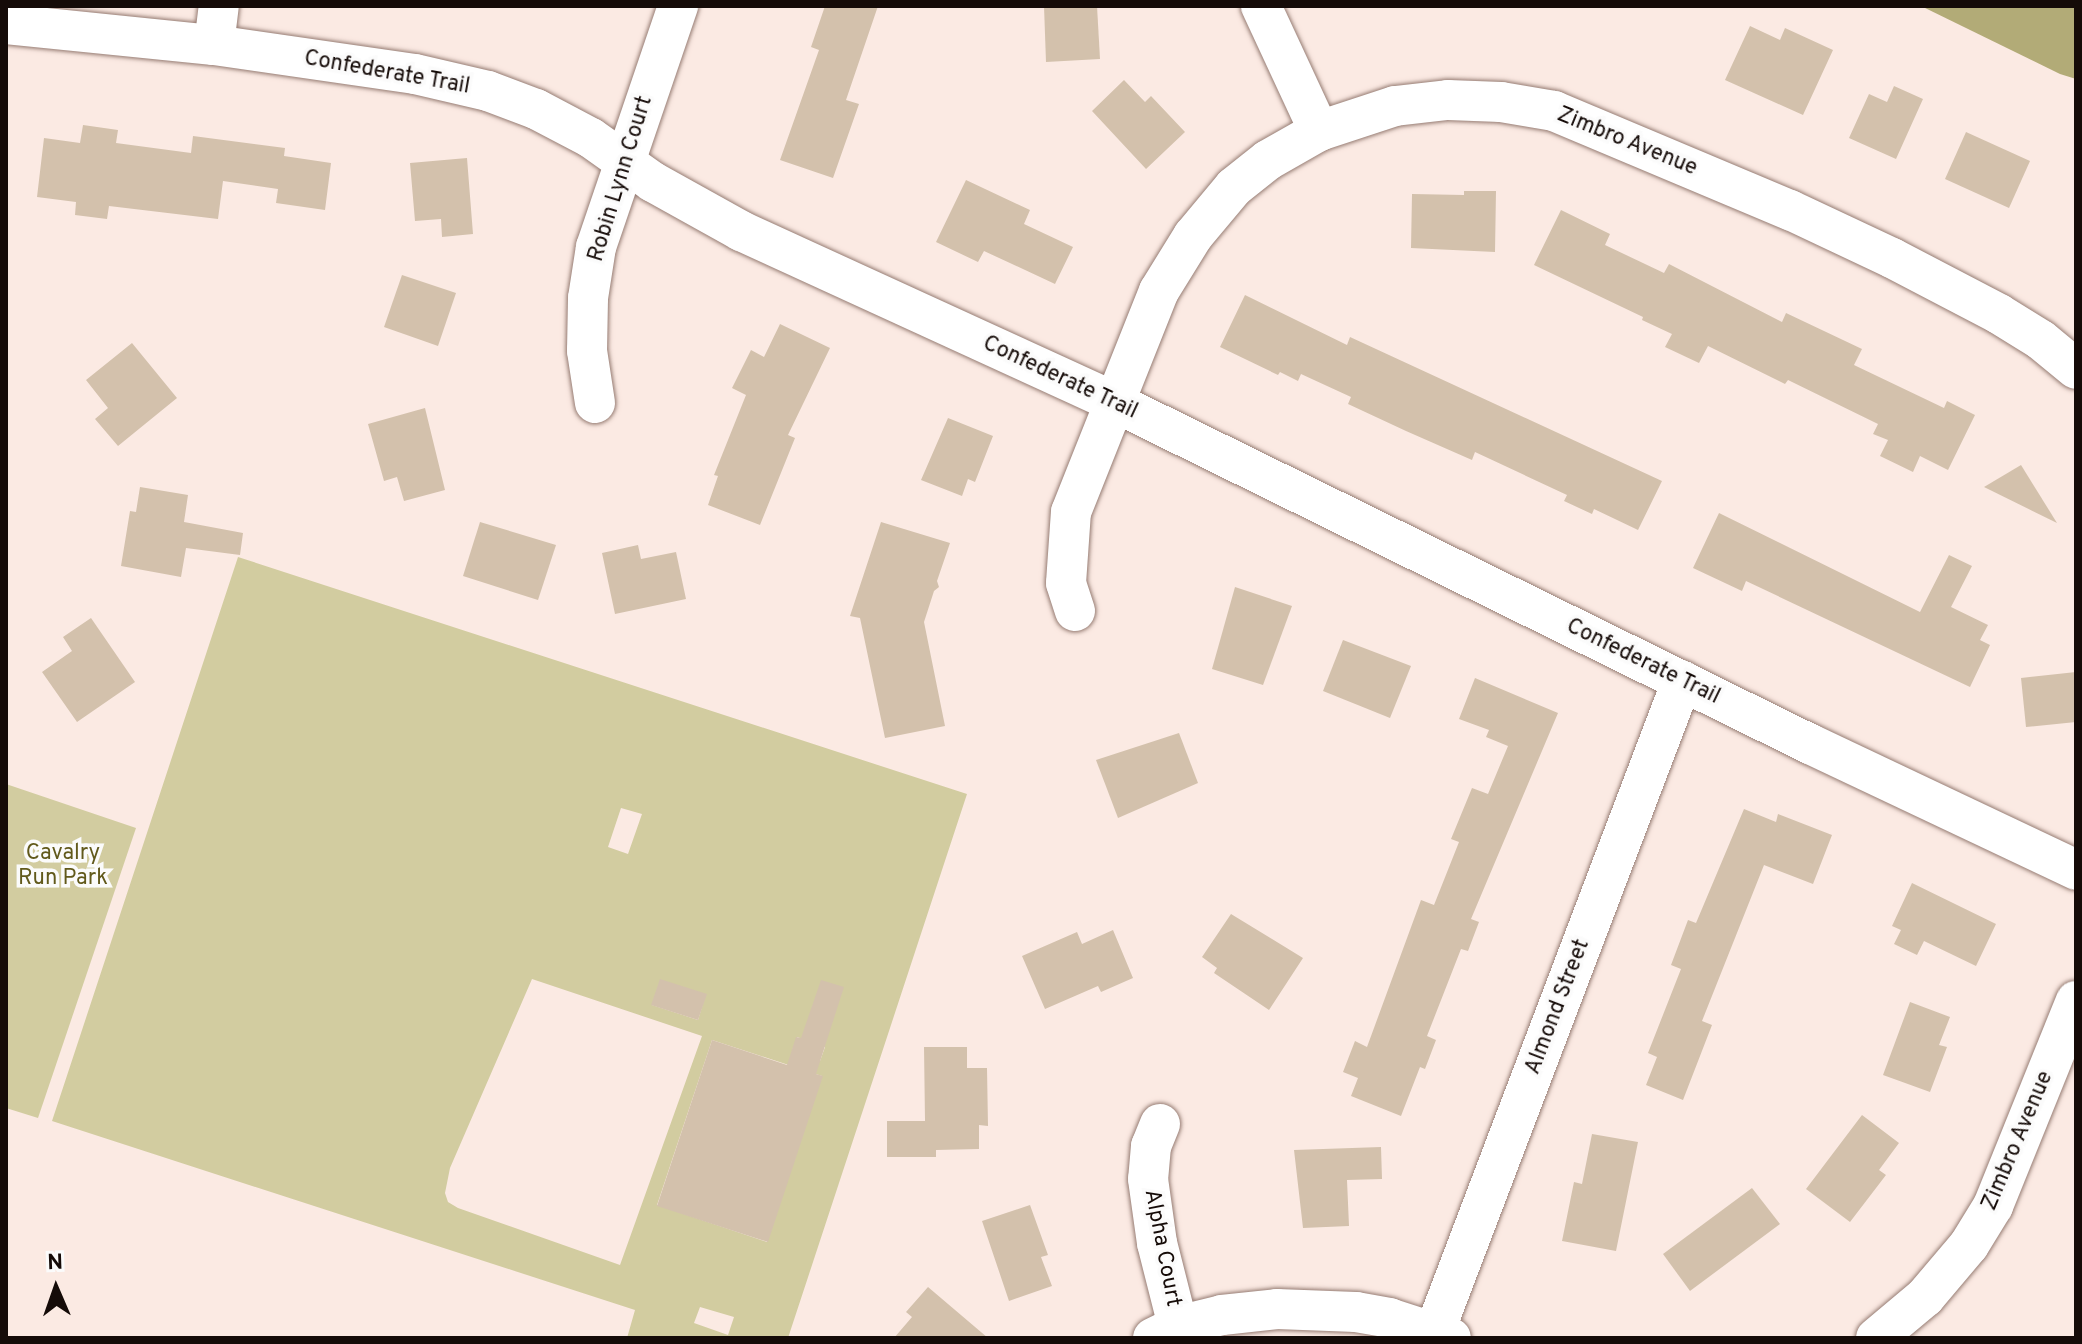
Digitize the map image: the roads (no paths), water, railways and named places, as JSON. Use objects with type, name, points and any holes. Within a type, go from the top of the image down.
[{"type":"street","points":[[214,45],[219,6]]},
{"type":"street","name":"Robin Lynn Court","points":[[595,403],[587,351],[588,298],[596,247],[678,6]]},
{"type":"street","points":[[1261,6],[1319,131]]},
{"type":"street","name":"Confederate Trail","points":[[6,24],[214,45],[415,74],[464,84],[536,109],[624,160],[653,182],[741,231],[1114,402],[1682,681],[2076,870]]},
{"type":"street","name":"Zimbro Avenue","points":[[1075,611],[1066,583],[1071,512],[1159,291],[1193,236],[1234,187],[1268,160],[1319,131],[1395,106],[1448,100],[1501,102],[1554,111],[1790,210],[1892,258],[1999,314],[2041,340],[2076,369]]},
{"type":"street","name":"Almond Street","points":[[1442,1335],[1682,681]]},
{"type":"street","name":"Zimbro Avenue","points":[[1876,1338],[1925,1297],[1969,1245],[1993,1206],[2076,1001]]},
{"type":"street","name":"Alpha Court","points":[[1160,1124],[1151,1146],[1148,1179],[1166,1332]]},
{"type":"street","points":[[1166,1332],[1253,1310],[1324,1309],[1389,1318],[1442,1335]]},
{"type":"park label","name":"Cavalry Run Park","points":[[63,866]]}]
